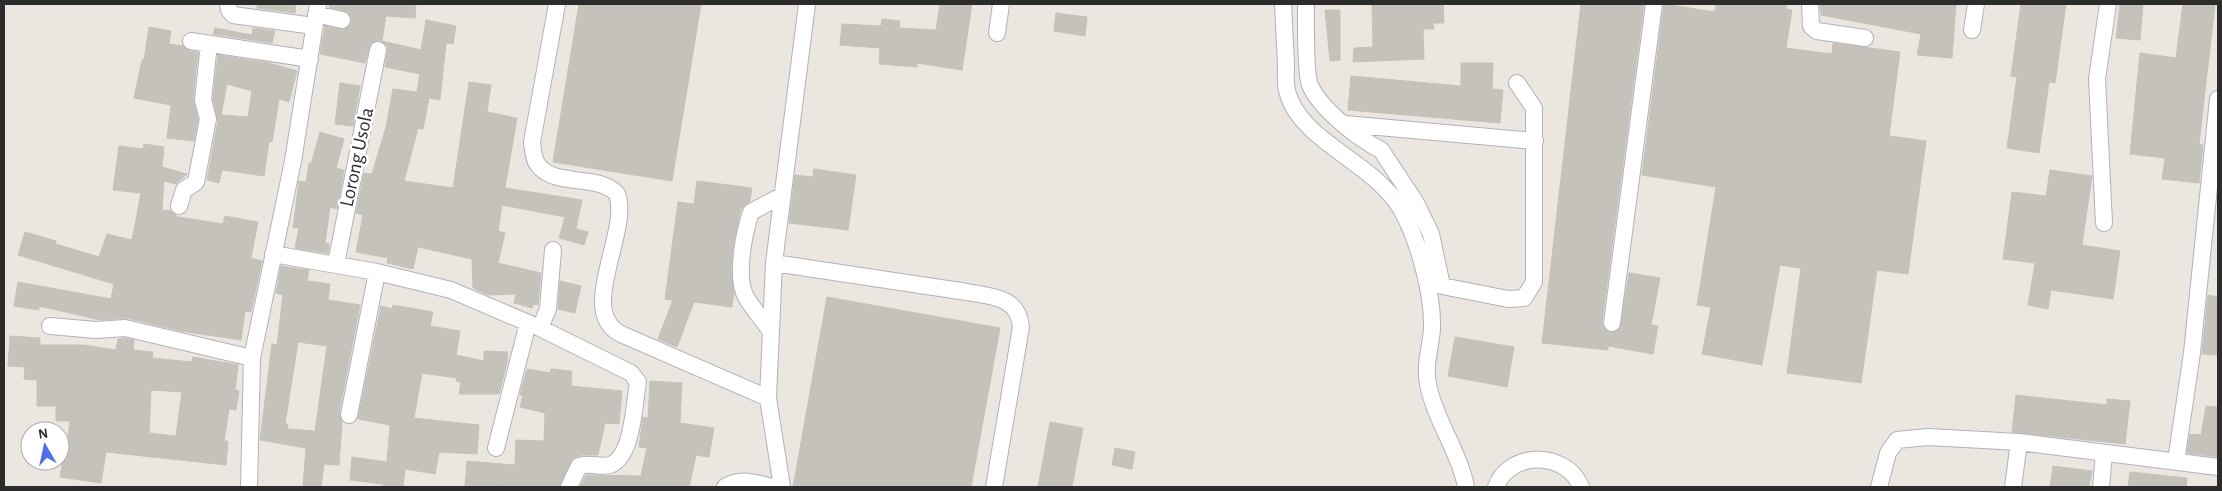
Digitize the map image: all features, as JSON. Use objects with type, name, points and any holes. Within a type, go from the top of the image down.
[{"type":"street","points":[[228,4],[233,15],[316,15],[342,20]]},
{"type":"street","points":[[556,4],[532,142],[534,155],[538,165],[558,177],[607,185],[618,194],[621,211],[602,303],[605,320],[612,329],[622,334],[768,398]]},
{"type":"street","points":[[782,487],[768,398],[774,263],[807,4]]},
{"type":"street","points":[[997,32],[1001,4]]},
{"type":"street","points":[[1284,4],[1287,90],[1297,114],[1314,132],[1379,181],[1401,208],[1422,262],[1432,307],[1431,343],[1426,367],[1428,384],[1433,405],[1466,487]]},
{"type":"street","points":[[1306,4],[1309,84],[1326,108],[1371,146],[1381,150],[1416,203],[1431,234],[1442,286],[1508,299],[1524,298],[1534,282],[1534,108],[1517,83]]},
{"type":"street","points":[[1612,323],[1654,4]]},
{"type":"street","points":[[1810,4],[1810,26],[1817,31],[1865,38]]},
{"type":"street","points":[[1972,30],[1976,4]]},
{"type":"street","points":[[2104,223],[2097,79],[2108,4]]},
{"type":"street","points":[[249,487],[252,358],[293,161],[316,15]]},
{"type":"street","points":[[191,41],[310,59]]},
{"type":"street","points":[[179,206],[184,190],[196,182],[208,119],[202,100],[209,44]]},
{"type":"street","name":"Lorong Usola","points":[[336,264],[378,50]]},
{"type":"street","points":[[1287,90],[1309,84]]},
{"type":"street","points":[[2176,461],[2192,353],[2218,99]]},
{"type":"street","points":[[1346,124],[1535,140]]},
{"type":"street","points":[[771,332],[746,296],[741,282],[741,267],[747,223],[751,212],[783,195]]},
{"type":"street","points":[[496,448],[534,326],[548,309],[553,250]]},
{"type":"street","points":[[273,254],[376,272],[451,290],[534,326],[631,373],[638,382],[627,445],[623,455],[619,460],[602,467],[588,464],[580,466],[569,487]]},
{"type":"street","points":[[774,263],[968,292],[994,297],[1014,305],[1018,311],[1021,327],[994,487]]},
{"type":"street","points":[[349,415],[376,272]]},
{"type":"street","points":[[50,326],[96,330],[126,328],[252,358]]},
{"type":"street","points":[[1880,487],[1888,453],[1897,440],[1928,437],[2019,442],[2218,467]]},
{"type":"street","points":[[2012,487],[2019,442]]},
{"type":"street","points":[[2101,487],[2104,454]]},
{"type":"street","points":[[1496,487],[1509,470],[1522,461],[1538,459],[1554,461],[1568,469],[1581,487]]},
{"type":"street","points":[[725,487],[738,481],[749,481],[772,487]]},
{"type":"building","points":[[257,4],[296,4],[295,13],[257,8]]},
{"type":"building","points":[[330,4],[416,4],[415,18],[386,16],[382,41],[421,50],[426,20],[456,26],[453,44],[446,43],[440,100],[429,98],[423,129],[418,128],[404,181],[453,188],[469,82],[491,85],[487,112],[517,118],[505,188],[582,200],[576,229],[588,232],[584,245],[559,238],[565,217],[502,205],[498,231],[505,233],[498,263],[541,273],[538,305],[533,304],[532,308],[514,303],[516,294],[488,295],[473,288],[472,259],[418,247],[413,269],[387,263],[388,258],[356,252],[363,215],[356,213],[364,173],[372,174],[386,127],[393,89],[417,92],[420,74],[385,67],[388,47],[380,40],[370,44],[365,63],[320,54],[325,26],[344,30],[352,22],[348,12],[329,7]]},
{"type":"building","points":[[579,4],[701,4],[672,181],[553,162]]},
{"type":"building","points":[[940,4],[972,4],[962,70],[917,63],[917,67],[879,64],[880,48],[840,45],[842,24],[881,26],[882,19],[900,21],[899,28],[936,30]]},
{"type":"building","points":[[1372,4],[1443,4],[1444,23],[1433,23],[1434,29],[1423,29],[1424,59],[1353,62],[1354,48],[1373,47]]},
{"type":"building","points":[[1581,4],[1644,4],[1602,322],[1603,327],[1610,333],[1620,329],[1629,273],[1660,278],[1651,325],[1658,326],[1653,354],[1608,346],[1608,350],[1542,343]]},
{"type":"building","points":[[1664,4],[1715,12],[1716,4],[1787,4],[1786,9],[1792,10],[1786,48],[1832,54],[1833,43],[1900,52],[1889,136],[1926,141],[1908,274],[1877,270],[1861,383],[1787,373],[1801,268],[1780,265],[1762,365],[1702,354],[1711,307],[1697,305],[1716,187],[1642,175]]},
{"type":"building","points":[[1820,4],[1956,4],[1952,58],[1917,55],[1921,34],[1821,15]]},
{"type":"building","points":[[2021,4],[2066,4],[2055,83],[2049,82],[2039,153],[2007,148],[2017,77],[2011,76]]},
{"type":"building","points":[[2120,4],[2143,4],[2140,40],[2116,38]]},
{"type":"building","points":[[2183,4],[2215,4],[2199,144],[2203,145],[2199,183],[2162,179],[2165,158],[2130,154],[2140,53],[2176,58]]},
{"type":"building","points":[[1325,10],[1340,10],[1340,60],[1330,61]]},
{"type":"building","points":[[1056,13],[1087,17],[1085,36],[1054,31]]},
{"type":"building","points":[[149,27],[171,31],[169,44],[183,46],[189,51],[198,52],[193,99],[198,119],[194,141],[167,138],[171,105],[134,98],[142,60],[144,60]]},
{"type":"building","points":[[215,28],[252,35],[253,28],[275,31],[272,43],[213,34]]},
{"type":"building","points":[[218,55],[269,63],[297,71],[289,102],[279,99],[272,142],[269,141],[264,176],[222,170],[219,183],[207,180],[218,121],[213,99]],"holes":[[[227,84],[252,91],[248,117],[221,115]]]},
{"type":"building","points":[[1461,63],[1493,63],[1492,89],[1503,90],[1500,123],[1348,110],[1351,76],[1461,86]]},
{"type":"building","points":[[340,83],[360,86],[353,126],[335,124]]},
{"type":"building","points":[[320,132],[344,139],[336,168],[344,170],[337,209],[330,207],[325,243],[329,244],[328,253],[295,248],[299,228],[293,228],[299,181],[306,182],[309,163],[311,164]]},
{"type":"building","points":[[144,144],[164,147],[162,167],[187,174],[176,184],[164,181],[162,210],[171,211],[178,217],[223,224],[225,216],[258,222],[251,258],[262,261],[251,312],[245,311],[241,340],[181,331],[127,318],[100,320],[39,306],[39,310],[14,306],[18,282],[111,299],[114,284],[18,255],[25,232],[99,257],[107,234],[132,240],[141,193],[113,190],[119,146],[143,149]]},
{"type":"building","points":[[814,169],[856,175],[848,230],[789,223],[795,175],[813,177]]},
{"type":"building","points":[[2050,170],[2092,176],[2082,245],[2120,251],[2113,299],[2051,290],[2048,309],[2028,305],[2035,263],[2003,259],[2012,192],[2046,196]]},
{"type":"building","points":[[697,181],[752,188],[750,201],[741,209],[734,241],[731,267],[734,293],[732,307],[694,302],[677,347],[658,339],[673,300],[665,299],[678,202],[694,204]]},
{"type":"building","points":[[281,266],[309,270],[307,281],[330,284],[328,300],[360,305],[339,413],[342,422],[339,465],[324,464],[321,487],[303,487],[306,448],[260,440],[272,344],[277,345],[283,295],[276,293]],"holes":[[[298,342],[327,346],[315,431],[287,429],[288,424],[285,424]]]},
{"type":"building","points":[[560,281],[581,286],[575,313],[558,309]]},
{"type":"building","points":[[2208,295],[2218,297],[2218,355],[2202,354]]},
{"type":"building","points":[[827,297],[1000,328],[971,487],[793,487]]},
{"type":"building","points":[[393,305],[433,312],[430,326],[460,331],[456,355],[484,361],[484,351],[508,352],[499,394],[459,394],[461,382],[456,381],[457,378],[422,373],[414,418],[479,425],[477,454],[439,452],[435,474],[405,469],[403,487],[383,487],[383,484],[350,480],[352,457],[387,462],[390,425],[358,419],[381,306],[392,309]]},
{"type":"building","points":[[10,336],[40,338],[40,345],[84,345],[116,350],[118,339],[124,338],[134,340],[133,350],[153,352],[152,358],[192,362],[193,357],[238,365],[235,390],[239,391],[236,410],[229,409],[224,441],[228,441],[226,465],[106,452],[101,483],[60,477],[61,471],[70,471],[70,421],[56,421],[56,406],[37,406],[37,380],[24,379],[25,367],[8,366]],"holes":[[[151,390],[182,392],[176,436],[149,433]]]},
{"type":"building","points":[[1455,337],[1514,347],[1507,387],[1448,376]]},
{"type":"building","points":[[527,369],[550,373],[551,369],[572,371],[571,386],[622,391],[619,424],[605,423],[598,455],[582,455],[573,458],[559,487],[465,486],[467,461],[515,465],[516,440],[544,441],[545,413],[520,407],[523,395],[520,395]]},
{"type":"building","points":[[650,381],[682,383],[680,423],[714,428],[709,457],[696,455],[689,487],[580,487],[586,475],[641,476],[647,448],[639,447],[643,417],[648,418]]},
{"type":"building","points":[[2016,395],[2107,405],[2107,399],[2130,401],[2125,444],[2012,432]]},
{"type":"building","points":[[2206,406],[2218,407],[2218,457],[2187,453],[2190,434],[2201,435]]},
{"type":"building","points":[[1050,422],[1083,428],[1072,487],[1038,487]]},
{"type":"building","points":[[1115,448],[1135,452],[1132,469],[1112,465]]},
{"type":"building","points":[[2053,466],[2092,471],[2089,487],[2050,487]]},
{"type":"building","points":[[2130,472],[2187,478],[2186,487],[2128,487]]}]
